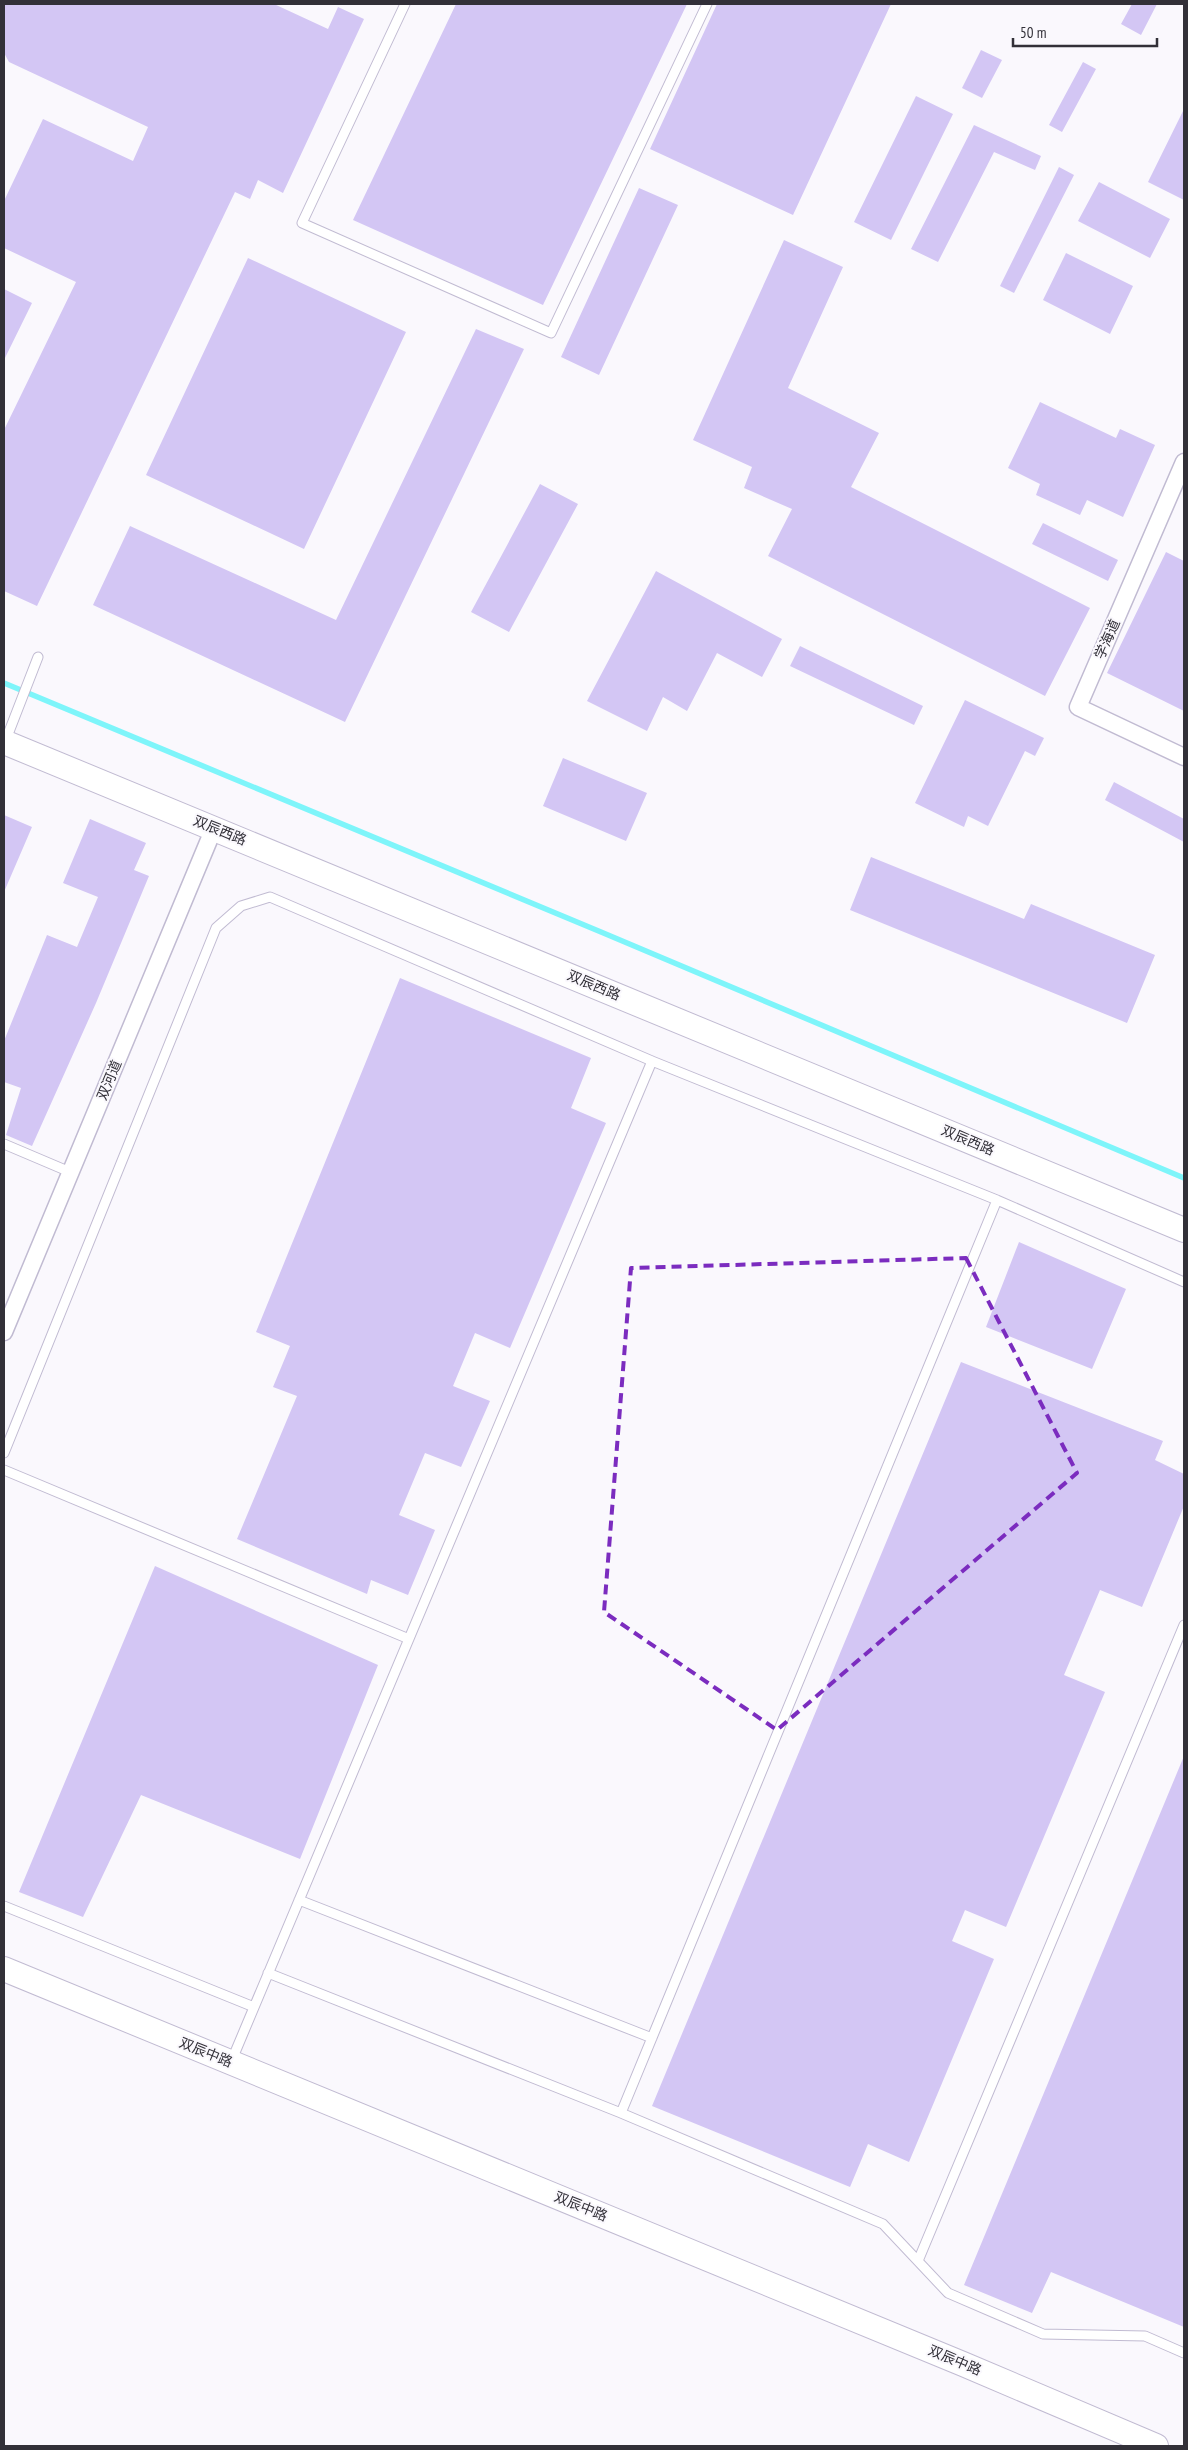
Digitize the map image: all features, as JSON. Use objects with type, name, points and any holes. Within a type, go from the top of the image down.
[{"type":"main road","name":"双辰西路","points":[[4,742],[1184,1230]]},
{"type":"main road","name":"双辰中路","points":[[4,1969],[963,2364],[1156,2446]]},
{"type":"street","name":"学海道","points":[[1184,462],[1078,708],[1184,757]]},
{"type":"street","name":"双河道","points":[[4,1332],[214,828]]},
{"type":"lane","points":[[405,4],[302,223],[551,333],[707,4]]},
{"type":"lane","points":[[4,742],[38,657]]},
{"type":"lane","points":[[4,1453],[216,928],[241,906],[270,896],[652,1061],[997,1200],[1184,1282]]},
{"type":"lane","points":[[231,2062],[652,1061]]},
{"type":"lane","points":[[4,1144],[70,1172]]},
{"type":"lane","points":[[620,2113],[997,1200]]},
{"type":"lane","points":[[4,1470],[409,1639]]},
{"type":"lane","points":[[918,2261],[1184,1625]]},
{"type":"lane","points":[[299,1900],[652,2038]]},
{"type":"lane","points":[[4,1906],[254,2007]]},
{"type":"lane","points":[[268,1973],[620,2113],[883,2224],[948,2293],[1043,2334],[1145,2336],[1184,2353]]},
{"type":"highlighted area","points":[[966,1258],[1077,1473],[777,1730],[604,1612],[631,1268]]},
{"type":"building","points":[[4,4],[274,4],[328,29],[338,7],[364,19],[283,193],[258,180],[250,199],[235,192],[37,606],[4,591],[4,430],[76,282],[4,248],[4,201],[43,119],[133,161],[148,127],[9,62],[4,53]]},
{"type":"building","points":[[456,4],[687,4],[543,305],[353,220]]},
{"type":"building","points":[[717,4],[891,4],[793,215],[650,149]]},
{"type":"building","points":[[1132,4],[1157,4],[1141,35],[1121,24]]},
{"type":"building","points":[[981,50],[1002,60],[982,98],[962,88]]},
{"type":"building","points":[[1083,62],[1096,69],[1062,132],[1049,125]]},
{"type":"building","points":[[916,96],[953,114],[891,240],[854,222]]},
{"type":"building","points":[[1184,109],[1184,200],[1148,182]]},
{"type":"building","points":[[974,125],[1041,156],[1035,170],[994,152],[938,262],[911,249]]},
{"type":"building","points":[[1059,167],[1074,175],[1014,293],[1000,286]]},
{"type":"building","points":[[1099,182],[1170,219],[1150,258],[1078,221]]},
{"type":"building","points":[[639,188],[678,205],[599,375],[561,357]]},
{"type":"building","points":[[784,240],[843,267],[788,388],[879,433],[851,487],[1090,608],[1045,696],[768,556],[792,509],[744,488],[752,467],[693,440]]},
{"type":"building","points":[[1066,253],[1133,286],[1110,334],[1043,300]]},
{"type":"building","points":[[248,258],[406,332],[304,549],[146,475]]},
{"type":"building","points":[[4,289],[32,303],[4,360]]},
{"type":"building","points":[[476,329],[524,349],[345,722],[93,605],[130,526],[336,620]]},
{"type":"building","points":[[1040,402],[1116,438],[1120,429],[1155,445],[1123,517],[1087,500],[1080,515],[1036,495],[1040,484],[1008,468]]},
{"type":"building","points":[[540,484],[578,504],[509,632],[471,612]]},
{"type":"building","points":[[1043,523],[1118,560],[1108,581],[1032,544]]},
{"type":"building","points":[[1166,552],[1184,561],[1184,711],[1107,673]]},
{"type":"building","points":[[656,571],[782,639],[762,677],[717,653],[687,711],[663,697],[647,731],[587,701]]},
{"type":"building","points":[[800,646],[923,706],[914,725],[790,666]]},
{"type":"building","points":[[965,700],[1044,738],[1035,756],[1025,751],[988,826],[968,816],[964,827],[915,803]]},
{"type":"building","points":[[563,758],[647,793],[626,841],[543,806]]},
{"type":"building","points":[[1114,782],[1184,819],[1184,842],[1105,800]]},
{"type":"building","points":[[4,815],[32,827],[4,892]]},
{"type":"building","points":[[90,819],[146,843],[134,870],[149,876],[96,1003],[32,1146],[6,1135],[21,1088],[4,1082],[4,1041],[47,935],[77,947],[98,897],[63,883]]},
{"type":"building","points":[[871,857],[1024,919],[1031,904],[1155,955],[1127,1023],[850,910]]},
{"type":"building","points":[[400,978],[591,1058],[571,1108],[606,1123],[510,1348],[475,1333],[453,1386],[490,1401],[461,1467],[425,1453],[399,1515],[435,1530],[408,1595],[371,1580],[367,1594],[237,1539],[297,1396],[273,1387],[290,1346],[256,1332]]},
{"type":"building","points":[[1019,1242],[1126,1289],[1092,1369],[986,1327]]},
{"type":"building","points":[[961,1362],[1163,1441],[1155,1460],[1184,1474],[1184,1506],[1142,1607],[1100,1590],[1064,1675],[1105,1692],[1006,1927],[965,1910],[952,1941],[994,1959],[909,2162],[868,2144],[850,2187],[652,2106]]},
{"type":"building","points":[[155,1566],[378,1665],[300,1859],[141,1795],[83,1917],[19,1892]]},
{"type":"building","points":[[1184,1756],[1184,2327],[1051,2272],[1032,2313],[964,2285]]},
{"type":"waterway","points":[[4,683],[1184,1178]]}]
